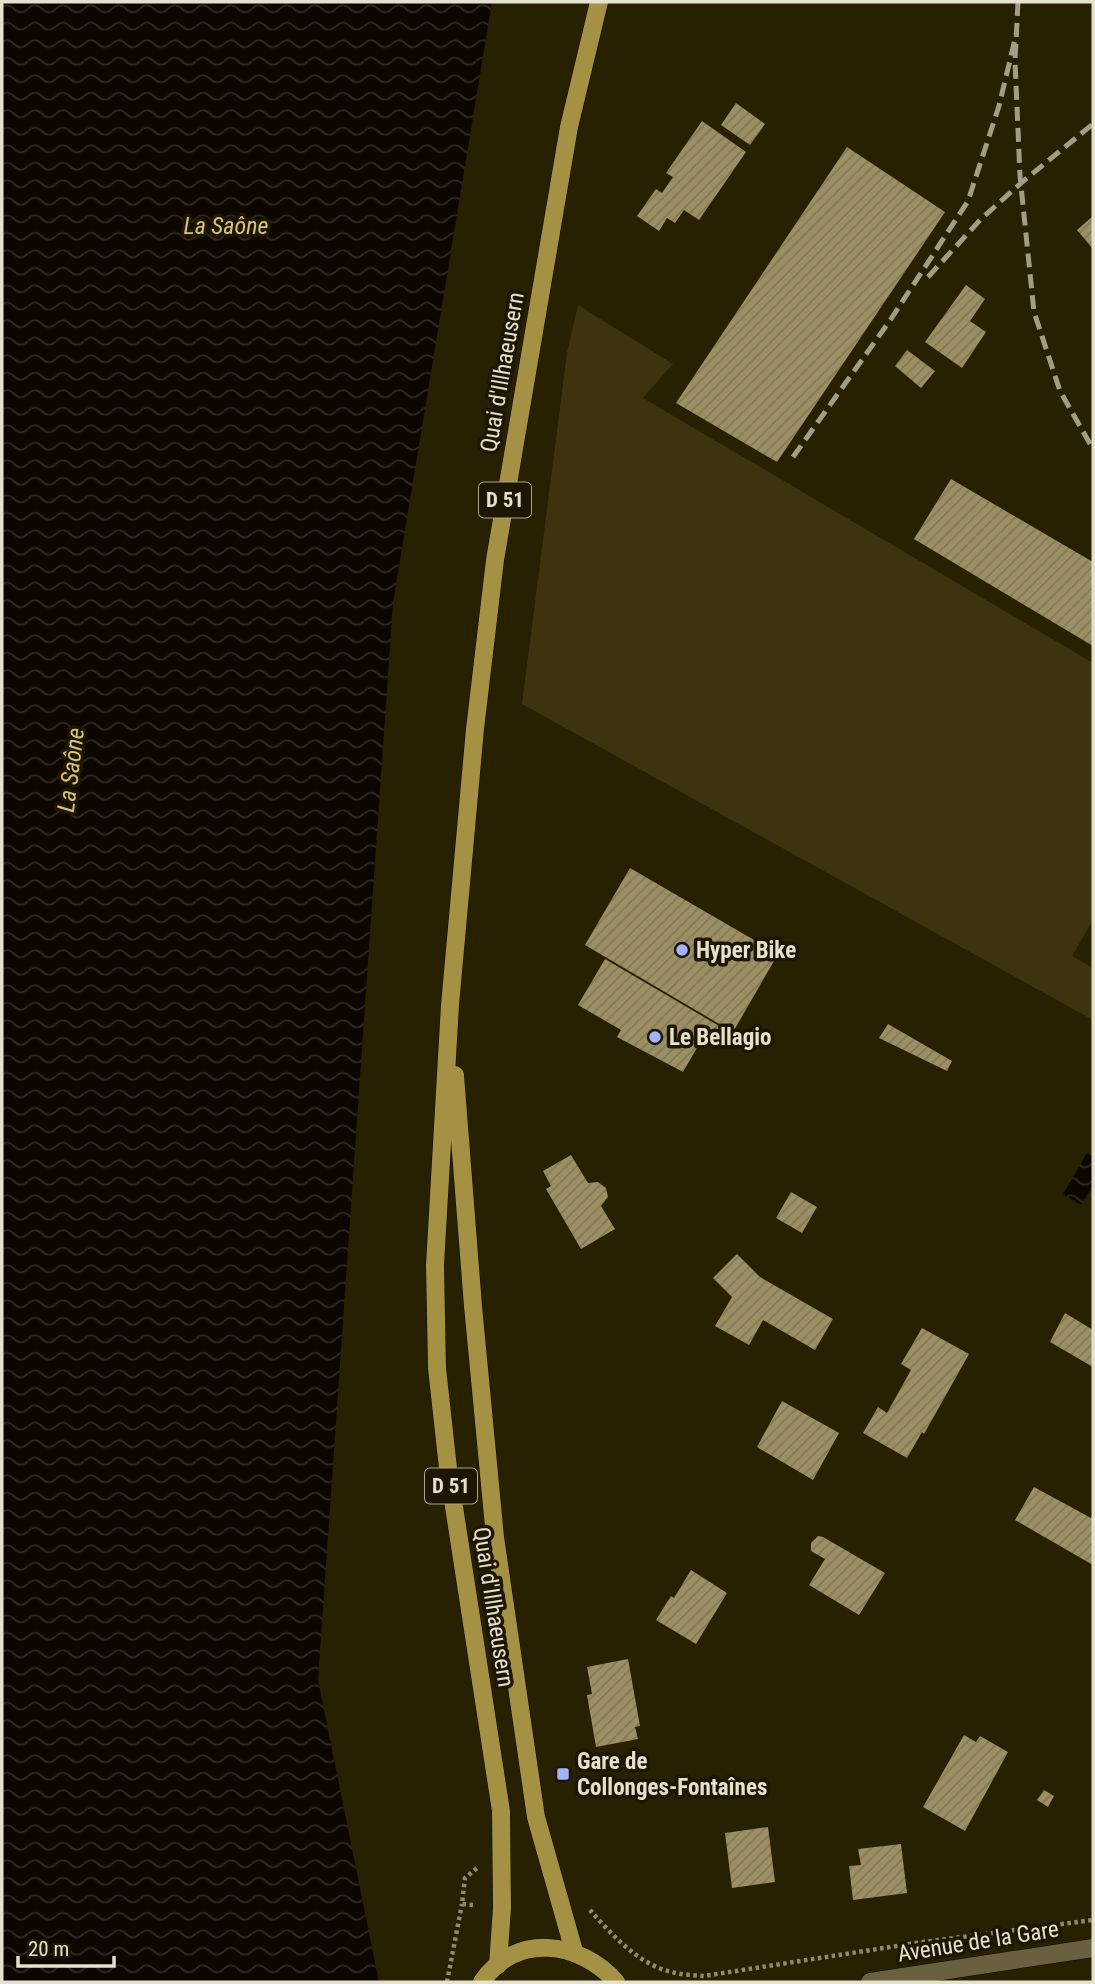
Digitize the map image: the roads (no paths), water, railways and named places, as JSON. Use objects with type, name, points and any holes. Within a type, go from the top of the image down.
[{"type":"main road","name":"Quai d'Illhaeusern","points":[[498,1965],[502,1908],[501,1811],[448,1468],[437,1368],[435,1265],[450,1005],[475,729],[495,560],[569,127],[599,2]]},
{"type":"main road","name":"Quai d'Illhaeusern","points":[[450,1005],[473,1306],[495,1537],[536,1817],[574,1951]]},
{"type":"main road","points":[[482,1982],[498,1965],[515,1955],[554,1947],[590,1958],[616,1982]]},
{"type":"street","name":"Avenue de la Gare","points":[[870,1982],[1093,1948]]},
{"type":"water","name":"La Saône","points":[[2,2],[492,2],[393,603],[318,1680],[379,1982],[2,1982]]},
{"type":"water","points":[[1087,1153],[1093,1157],[1093,1186],[1081,1205],[1063,1194]]},
{"type":"railway","points":[[1018,2],[1015,61],[1020,176],[1034,312],[1060,391],[1093,449]]},
{"type":"railway","points":[[793,457],[891,319],[968,201],[999,106],[1017,31]]},
{"type":"railway","points":[[928,277],[981,219],[1093,124]]},
{"type":"place","name":"Hyper Bike","points":[[682,950]]},
{"type":"place","name":"Le Bellagio","points":[[655,1037]]},
{"type":"place","name":"Gare de Collonges-Fontaînes","points":[[563,1774]]}]
